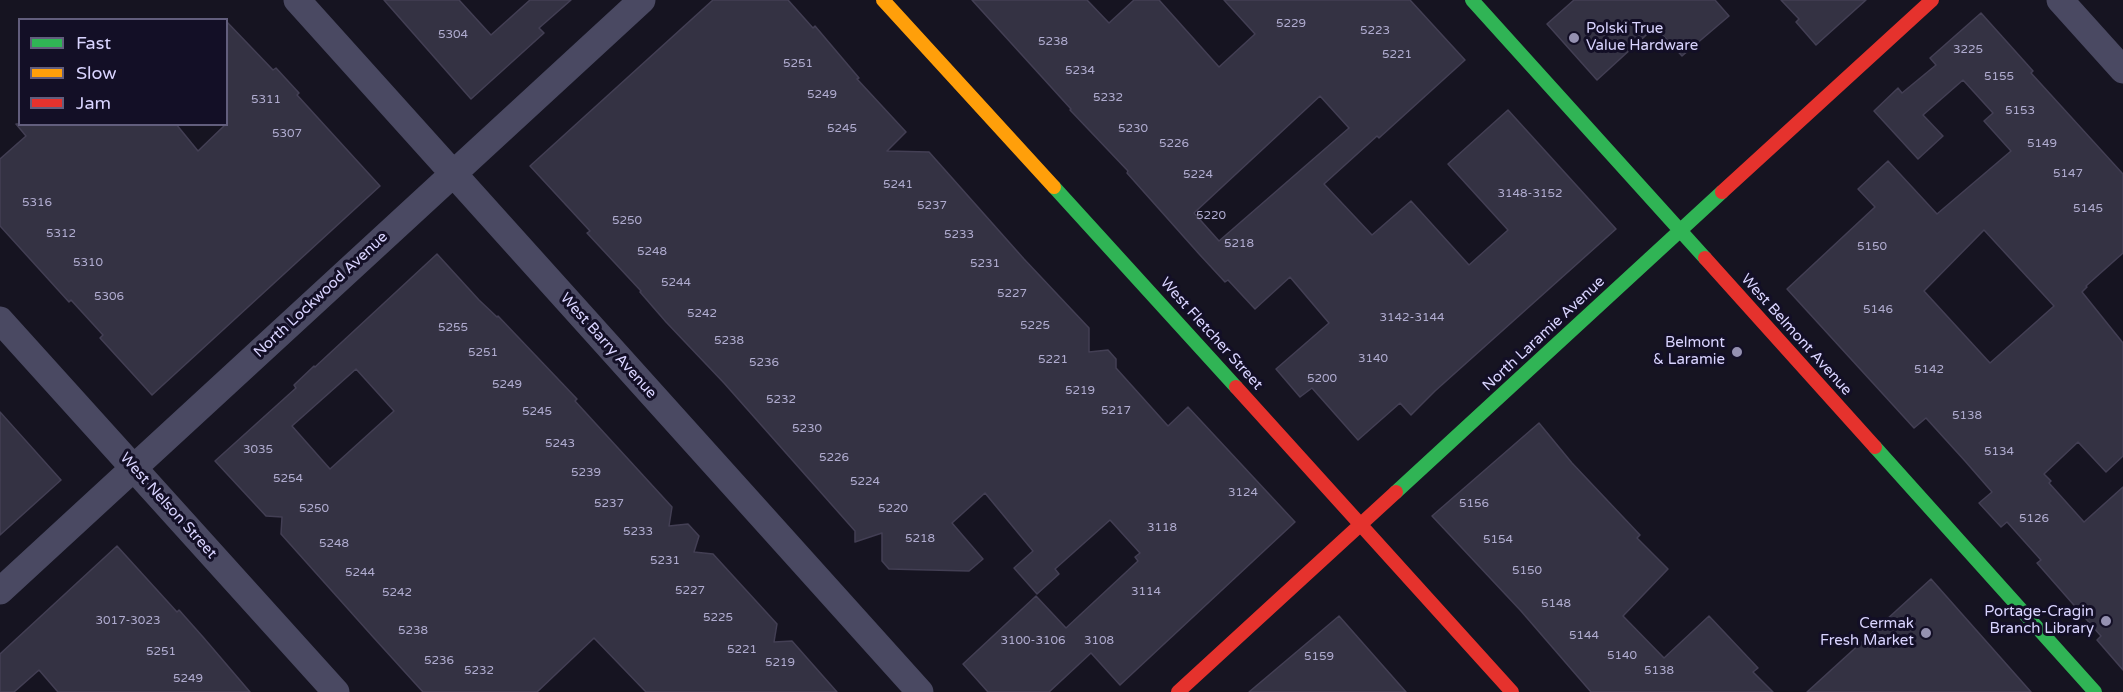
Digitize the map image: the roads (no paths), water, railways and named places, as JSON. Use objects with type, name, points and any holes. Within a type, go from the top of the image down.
[{"type":"street","name":"West Barry Avenue","points":[[297,0],[920,692]]},
{"type":"street","name":"North Lockwood Avenue","points":[[0,591],[642,0]]},
{"type":"street","name":"West Fletcher Street","points":[[883,0],[1512,692]]},
{"type":"street","name":"West Belmont Avenue","points":[[1472,0],[2095,692]]},
{"type":"street","name":"North Laramie Avenue","points":[[1178,692],[1932,0]]},
{"type":"street","points":[[2060,0],[2123,70]]},
{"type":"street","name":"West Nelson Street","points":[[0,320],[336,692]]},
{"type":"place","name":"Polski True Value Hardware","points":[[1574,38]]},
{"type":"place","name":"Belmont & Laramie","points":[[1737,352]]},
{"type":"place","name":"Portage-Cragin Branch Library","points":[[2106,621]]},
{"type":"place","name":"Cermak Fresh Market","points":[[1926,633]]}]
